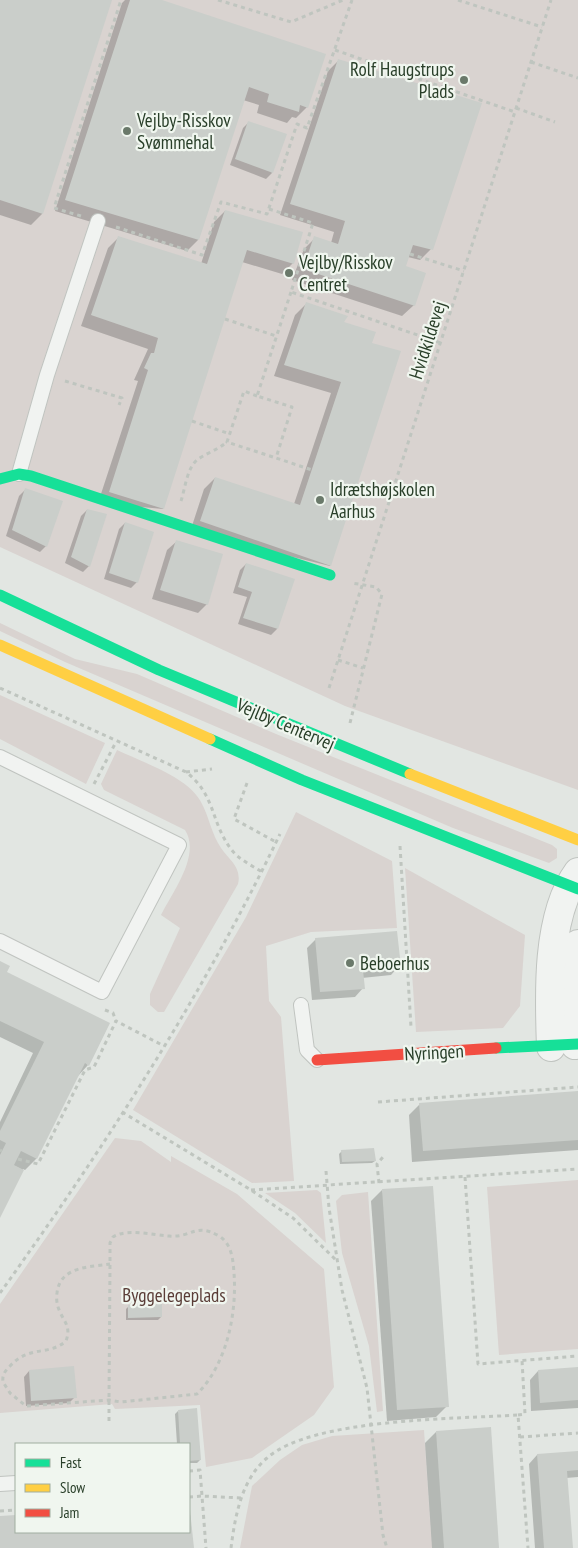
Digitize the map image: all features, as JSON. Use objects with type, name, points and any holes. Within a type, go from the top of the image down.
[{"type":"street","points":[[0,479],[19,474],[330,575]]},
{"type":"street","name":"Vejlby Centervej","points":[[0,595],[159,670],[344,748],[578,840]]},
{"type":"street","points":[[0,645],[302,780],[398,818],[575,882],[554,941],[549,983],[568,1045]]},
{"type":"street","points":[[568,1045],[572,986],[578,944]]},
{"type":"street","name":"Nyringen","points":[[317,1060],[413,1052],[568,1045]]},
{"type":"lane","points":[[19,474],[47,375],[98,221]]},
{"type":"lane","points":[[0,756],[179,845],[102,992],[0,941]]},
{"type":"lane","points":[[300,1005],[307,1050],[317,1060]]},
{"type":"lane","points":[[0,1484],[15,1483]]},
{"type":"path","points":[[121,0],[54,208],[202,255],[221,202],[268,214],[297,124],[307,128],[352,0]]},
{"type":"path","points":[[218,0],[291,22],[343,0]]},
{"type":"path","points":[[458,0],[542,27]]},
{"type":"path","name":"Hvidkildevej","points":[[329,688],[551,0]]},
{"type":"path","points":[[335,50],[555,122]]},
{"type":"path","points":[[531,62],[578,78]]},
{"type":"path","points":[[257,396],[313,223],[270,209]]},
{"type":"path","points":[[410,254],[464,271]]},
{"type":"path","points":[[291,292],[441,343]]},
{"type":"path","points":[[225,319],[276,336]]},
{"type":"path","points":[[47,375],[122,398],[119,405]]},
{"type":"path","points":[[174,524],[192,466],[196,460],[216,452],[227,442],[244,391],[292,407],[276,458]]},
{"type":"path","points":[[192,421],[230,434]]},
{"type":"path","points":[[227,442],[312,470]]},
{"type":"path","points":[[344,748],[382,594],[376,587],[361,586]]},
{"type":"path","points":[[338,660],[363,668]]},
{"type":"path","points":[[0,688],[186,772],[196,780],[210,800],[215,819],[231,849],[262,872]]},
{"type":"path","points":[[86,799],[116,742]]},
{"type":"path","points":[[248,781],[234,819],[276,842]]},
{"type":"path","points":[[398,818],[413,1052]]},
{"type":"path","points":[[0,1293],[122,1112],[164,1046],[262,872],[280,834]]},
{"type":"path","points":[[18,1159],[38,1164],[85,1070],[94,1067],[116,1022],[164,1046]]},
{"type":"path","points":[[378,1102],[578,1087]]},
{"type":"path","points":[[122,1112],[251,1190],[293,1218],[337,1261]]},
{"type":"path","points":[[379,1183],[377,1164],[384,1157]]},
{"type":"path","points":[[251,1190],[578,1169]]},
{"type":"path","points":[[326,1171],[342,1290],[367,1388],[383,1535],[387,1548]]},
{"type":"path","points":[[465,1177],[478,1364],[578,1356]]},
{"type":"path","points":[[109,1421],[109,1400],[110,1264],[110,1243],[118,1234],[175,1236],[190,1234],[197,1229],[206,1229],[222,1238],[233,1256],[234,1315],[222,1354],[197,1394],[121,1402],[109,1400],[26,1406],[10,1393],[2,1378],[4,1373],[21,1355],[57,1347],[66,1340],[69,1330],[57,1302],[60,1280],[77,1269],[110,1264]]},
{"type":"path","points":[[231,1548],[241,1498],[251,1479],[266,1458],[295,1442],[334,1430],[370,1425],[525,1414],[522,1360]]},
{"type":"path","points":[[518,1415],[528,1548]]},
{"type":"path","points":[[520,1437],[578,1433]]},
{"type":"path","points":[[190,1471],[200,1470],[206,1548]]},
{"type":"path","points":[[190,1497],[241,1498]]},
{"type":"path","points":[[0,1511],[15,1510]]},
{"type":"green space","name":"Vejlby/Risskov Centret","points":[[0,0],[578,0],[578,790],[345,706],[0,547]]},
{"type":"green space","points":[[0,623],[75,659],[137,674],[276,734],[552,845],[557,849],[557,858],[549,863],[453,828],[65,662],[0,631]]},
{"type":"green space","points":[[0,695],[105,743],[86,784],[0,739]]},
{"type":"green space","points":[[117,750],[164,771],[195,793],[204,807],[212,831],[224,852],[234,864],[239,878],[238,884],[164,1012],[158,1012],[150,1005],[150,994],[180,928],[161,915],[184,873],[190,850],[189,840],[185,830],[104,790],[101,784]]},
{"type":"green space","points":[[296,812],[392,861],[397,928],[311,932],[266,946],[269,1001],[281,1017],[294,1181],[252,1183],[133,1110],[246,917]]},
{"type":"green space","points":[[405,868],[525,935],[520,1006],[503,1028],[416,1032]]},
{"type":"green space","name":"Byggelegeplads","points":[[115,1138],[141,1141],[171,1162],[171,1156],[237,1194],[324,1269],[334,1387],[314,1415],[252,1458],[206,1467],[200,1405],[115,1409],[112,1404],[0,1413],[0,1304]]},
{"type":"green space","points":[[578,1180],[578,1349],[499,1355],[487,1187]]},
{"type":"green space","points":[[317,1190],[321,1193],[326,1243],[295,1213],[265,1193]]},
{"type":"green space","points":[[368,1192],[383,1411],[377,1412],[369,1346],[342,1253],[336,1201],[342,1195]]},
{"type":"green space","points":[[424,1430],[432,1548],[240,1548],[252,1486],[280,1460],[302,1445],[332,1436]]},
{"type":"building","points":[[0,0],[112,0],[43,214],[0,200]]},
{"type":"building","points":[[130,0],[162,0],[326,54],[308,108],[300,105],[299,112],[267,102],[269,94],[249,87],[199,240],[65,200]]},
{"type":"building","points":[[338,59],[482,103],[433,250],[413,245],[406,266],[426,273],[415,306],[303,269],[314,236],[338,244],[345,221],[290,204]]},
{"type":"building","points":[[248,121],[287,134],[273,173],[235,159]]},
{"type":"building","points":[[225,210],[303,232],[294,264],[247,250],[164,509],[109,492],[148,370],[144,368],[151,353],[154,353],[158,338],[91,315],[118,236],[207,264]]},
{"type":"building","points":[[306,302],[348,316],[344,322],[376,332],[372,343],[401,351],[331,566],[200,521],[215,477],[300,505],[341,382],[284,365]]},
{"type":"building","points":[[25,488],[63,501],[47,547],[12,530]]},
{"type":"building","points":[[87,509],[107,514],[90,567],[71,557]]},
{"type":"building","points":[[125,522],[154,532],[138,583],[109,573]]},
{"type":"building","points":[[176,540],[223,554],[208,605],[160,590]]},
{"type":"building","points":[[246,563],[295,579],[278,629],[243,618],[252,592],[238,587]]},
{"type":"building","points":[[397,931],[401,967],[363,970],[365,989],[320,992],[315,938]]},
{"type":"building","points":[[0,961],[10,966],[7,972],[110,1023],[89,1066],[85,1063],[37,1159],[21,1151],[14,1165],[24,1170],[0,1218],[0,1155],[6,1143],[0,1140],[0,1131],[44,1042],[0,1021]]},
{"type":"building","points":[[578,1091],[578,1140],[423,1151],[419,1103]]},
{"type":"building","points":[[374,1148],[376,1161],[342,1162],[341,1150]]},
{"type":"building","points":[[433,1186],[449,1407],[397,1410],[382,1189]]},
{"type":"building","points":[[162,1304],[162,1317],[128,1318],[128,1305]]},
{"type":"building","points":[[74,1366],[77,1398],[31,1401],[29,1370]]},
{"type":"building","points":[[578,1367],[578,1400],[540,1403],[538,1370]]},
{"type":"building","points":[[197,1408],[201,1460],[190,1461],[190,1443],[180,1443],[178,1410]]},
{"type":"building","points":[[491,1427],[499,1548],[444,1548],[436,1431]]},
{"type":"building","points":[[578,1451],[578,1470],[567,1471],[573,1548],[544,1548],[537,1454]]},
{"type":"building","points":[[190,1510],[194,1548],[0,1548],[0,1516],[15,1515],[15,1533],[190,1533]]},
{"type":"traffic: fast","points":[[0,479],[19,474],[31,476],[330,575]]},
{"type":"traffic: fast","points":[[0,595],[159,670],[410,774]]},
{"type":"traffic: fast","points":[[210,739],[302,780],[578,889]]},
{"type":"traffic: fast","points":[[496,1048],[578,1044]]},
{"type":"traffic: slow","points":[[0,645],[210,739]]},
{"type":"traffic: slow","points":[[410,774],[578,840]]},
{"type":"traffic: jam","points":[[317,1060],[496,1048]]},
{"type":"place","name":"Rolf Haugstrups Plads","points":[[464,80]]},
{"type":"place","name":"Vejlby-Risskov Svømmehal","points":[[127,131]]},
{"type":"place","name":"Vejlby/Risskov Centret","points":[[289,273]]},
{"type":"place","name":"Idrætshøjskolen Aarhus","points":[[320,500]]},
{"type":"place","name":"Beboerhus","points":[[350,963]]}]
